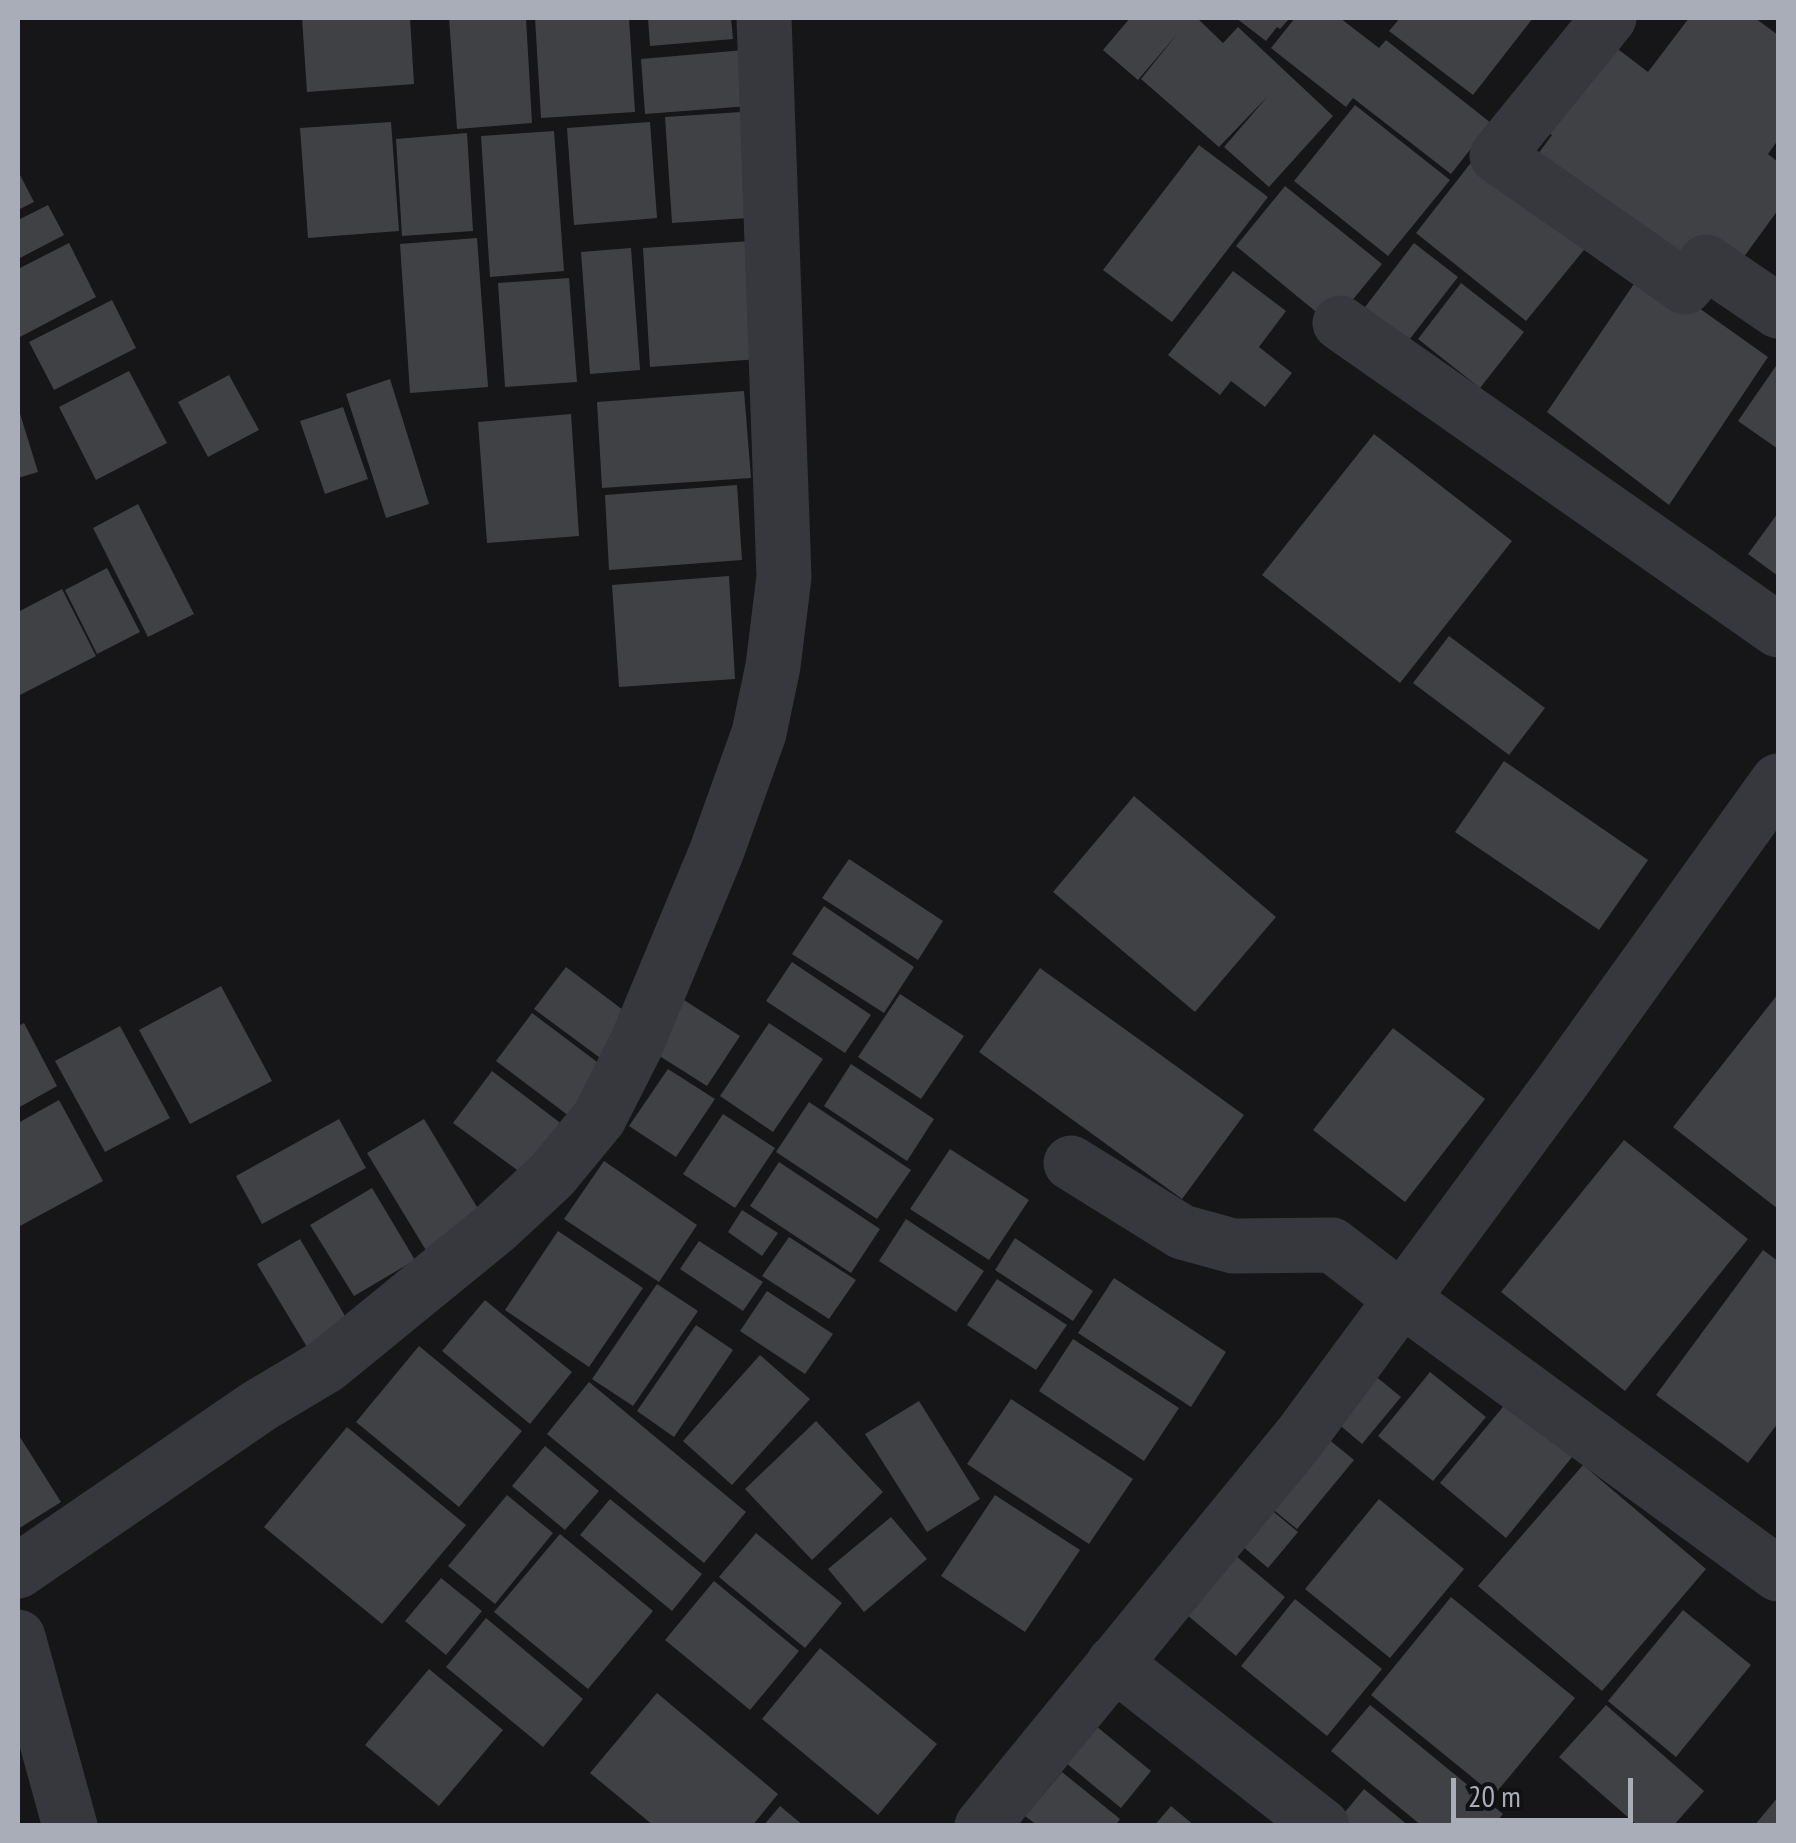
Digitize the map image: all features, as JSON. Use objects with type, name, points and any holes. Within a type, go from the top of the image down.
[{"type":"street","points":[[18,1571],[259,1406],[326,1366],[495,1228],[552,1175],[599,1118],[636,1045],[716,853],[759,733],[773,666],[784,577],[764,18]]},
{"type":"street","points":[[1610,18],[1497,156],[1685,287],[1706,262],[1778,311]]},
{"type":"street","points":[[1340,323],[1778,630]]},
{"type":"street","points":[[982,1826],[1300,1437],[1562,1082],[1778,780]]},
{"type":"street","points":[[1072,1163],[1182,1232],[1233,1246],[1332,1245],[1778,1574]]},
{"type":"street","points":[[18,1637],[70,1826]]},
{"type":"street","points":[[1114,1663],[1322,1826]]},
{"type":"building","points":[[302,18],[410,18],[414,84],[307,92]]},
{"type":"building","points":[[449,18],[526,18],[532,123],[457,129]]},
{"type":"building","points":[[535,18],[629,18],[635,112],[541,118]]},
{"type":"building","points":[[648,18],[731,18],[733,39],[650,46]]},
{"type":"building","points":[[1130,18],[1197,18],[1223,43],[1238,27],[1333,116],[1269,187],[1224,147],[1268,96],[1219,147],[1141,79],[1178,33],[1138,80],[1103,50]]},
{"type":"building","points":[[1236,18],[1290,18],[1266,41]]},
{"type":"building","points":[[1295,18],[1340,18],[1379,48],[1386,40],[1491,123],[1451,174],[1353,98],[1346,107],[1271,48]]},
{"type":"building","points":[[1400,18],[1533,18],[1473,95],[1389,31]]},
{"type":"building","points":[[1689,18],[1755,18],[1778,35],[1778,140],[1768,154],[1778,162],[1778,210],[1738,265],[1686,276],[1535,158],[1552,135],[1537,124],[1602,37],[1648,72]]},
{"type":"building","points":[[744,50],[749,106],[645,114],[641,59]]},
{"type":"building","points":[[1355,105],[1450,180],[1388,256],[1294,181]]},
{"type":"building","points":[[741,112],[748,218],[672,223],[665,117]]},
{"type":"building","points":[[391,122],[399,231],[308,238],[300,128]]},
{"type":"building","points":[[650,122],[657,218],[574,225],[567,128]]},
{"type":"building","points":[[554,131],[564,271],[490,277],[481,136]]},
{"type":"building","points":[[467,133],[473,231],[402,236],[396,139]]},
{"type":"building","points":[[1199,145],[1268,197],[1172,322],[1103,270]]},
{"type":"building","points":[[1477,155],[1588,245],[1526,321],[1416,233]]},
{"type":"building","points":[[18,171],[34,202],[18,210]]},
{"type":"building","points":[[1285,186],[1382,264],[1332,325],[1236,246]]},
{"type":"building","points":[[48,205],[64,235],[18,259],[18,220]]},
{"type":"building","points":[[477,238],[488,387],[410,393],[400,244]]},
{"type":"building","points":[[751,241],[759,359],[650,367],[643,248]]},
{"type":"building","points":[[69,243],[96,297],[18,338],[18,269]]},
{"type":"building","points":[[1414,243],[1458,277],[1402,349],[1359,315]]},
{"type":"building","points":[[631,248],[640,370],[590,374],[581,252]]},
{"type":"building","points":[[1644,269],[1768,357],[1669,505],[1547,412]]},
{"type":"building","points":[[1233,271],[1286,311],[1259,347],[1292,373],[1265,407],[1231,381],[1220,395],[1168,355]]},
{"type":"building","points":[[569,278],[577,382],[505,387],[498,283]]},
{"type":"building","points":[[1461,283],[1524,332],[1480,388],[1418,339]]},
{"type":"building","points":[[112,300],[136,348],[54,390],[29,342]]},
{"type":"building","points":[[1778,363],[1778,449],[1738,421]]},
{"type":"building","points":[[129,371],[167,443],[96,480],[59,407]]},
{"type":"building","points":[[229,375],[259,430],[208,457],[178,402]]},
{"type":"building","points":[[390,379],[429,504],[386,518],[346,394]]},
{"type":"building","points":[[744,391],[751,478],[602,488],[597,402]]},
{"type":"building","points":[[18,407],[38,472],[18,478]]},
{"type":"building","points":[[343,407],[368,479],[325,494],[300,421]]},
{"type":"building","points":[[571,414],[579,536],[487,543],[478,422]]},
{"type":"building","points":[[1374,434],[1512,541],[1400,683],[1262,575]]},
{"type":"building","points":[[737,485],[742,560],[609,570],[605,495]]},
{"type":"building","points":[[138,504],[194,614],[148,637],[93,528]]},
{"type":"building","points":[[1778,513],[1778,576],[1748,554]]},
{"type":"building","points":[[107,568],[140,632],[97,654],[65,590]]},
{"type":"building","points":[[729,576],[735,679],[619,687],[612,585]]},
{"type":"building","points":[[62,589],[96,656],[18,696],[18,612]]},
{"type":"building","points":[[1449,636],[1545,708],[1509,755],[1413,683]]},
{"type":"building","points":[[1504,761],[1648,860],[1599,930],[1455,832]]},
{"type":"building","points":[[1134,796],[1276,917],[1195,1012],[1053,892]]},
{"type":"building","points":[[849,859],[943,921],[918,960],[822,898]]},
{"type":"building","points":[[824,906],[914,967],[884,1013],[792,954]]},
{"type":"building","points":[[792,962],[871,1015],[845,1053],[766,1001]]},
{"type":"building","points":[[566,967],[639,1022],[607,1063],[534,1009]]},
{"type":"building","points":[[1040,968],[1244,1115],[1182,1199],[979,1052]]},
{"type":"building","points":[[221,986],[272,1081],[190,1124],[139,1030]]},
{"type":"building","points":[[900,994],[964,1036],[921,1099],[858,1057]]},
{"type":"building","points":[[1778,994],[1778,1209],[1673,1127]]},
{"type":"building","points":[[684,1000],[740,1036],[707,1086],[650,1050]]},
{"type":"building","points":[[532,1013],[613,1074],[577,1122],[496,1061]]},
{"type":"building","points":[[24,1023],[57,1086],[18,1108],[18,1026]]},
{"type":"building","points":[[769,1023],[823,1059],[773,1132],[720,1096]]},
{"type":"building","points":[[120,1026],[170,1118],[105,1152],[55,1061]]},
{"type":"building","points":[[1393,1028],[1485,1099],[1405,1202],[1313,1130]]},
{"type":"building","points":[[851,1064],[934,1119],[907,1161],[824,1106]]},
{"type":"building","points":[[668,1069],[715,1099],[676,1157],[629,1126]]},
{"type":"building","points":[[492,1071],[563,1125],[524,1175],[453,1123]]},
{"type":"building","points":[[59,1100],[103,1181],[18,1227],[18,1123]]},
{"type":"building","points":[[809,1102],[911,1170],[877,1219],[776,1152]]},
{"type":"building","points":[[723,1114],[775,1148],[735,1208],[683,1174]]},
{"type":"building","points":[[339,1119],[366,1168],[262,1224],[236,1176]]},
{"type":"building","points":[[424,1119],[483,1217],[427,1252],[367,1153]]},
{"type":"building","points":[[1624,1140],[1748,1239],[1625,1391],[1501,1292]]},
{"type":"building","points":[[950,1149],[1029,1200],[989,1260],[910,1209]]},
{"type":"building","points":[[604,1161],[697,1225],[659,1282],[564,1219]]},
{"type":"building","points":[[779,1162],[880,1229],[851,1273],[750,1206]]},
{"type":"building","points":[[372,1188],[415,1260],[354,1296],[310,1225]]},
{"type":"building","points":[[742,1210],[778,1233],[762,1256],[728,1232]]},
{"type":"building","points":[[906,1219],[984,1271],[956,1312],[879,1261]]},
{"type":"building","points":[[558,1231],[643,1288],[589,1367],[505,1310]]},
{"type":"building","points":[[789,1237],[856,1280],[829,1319],[762,1276]]},
{"type":"building","points":[[1015,1238],[1093,1291],[1073,1321],[995,1270]]},
{"type":"building","points":[[300,1239],[355,1333],[313,1357],[257,1264]]},
{"type":"building","points":[[699,1241],[763,1282],[743,1311],[680,1269]]},
{"type":"building","points":[[1763,1250],[1778,1261],[1778,1423],[1748,1463],[1656,1395]]},
{"type":"building","points":[[1114,1278],[1226,1352],[1191,1407],[1078,1333]]},
{"type":"building","points":[[997,1279],[1067,1325],[1036,1370],[967,1325]]},
{"type":"building","points":[[657,1284],[698,1311],[633,1406],[592,1379]]},
{"type":"building","points":[[767,1291],[833,1334],[805,1374],[740,1331]]},
{"type":"building","points":[[485,1300],[572,1372],[530,1424],[442,1351]]},
{"type":"building","points":[[696,1325],[733,1350],[674,1437],[637,1411]]},
{"type":"building","points":[[1073,1339],[1179,1408],[1144,1461],[1039,1391]]},
{"type":"building","points":[[419,1346],[522,1431],[459,1507],[356,1422]]},
{"type":"building","points":[[760,1355],[810,1399],[732,1485],[683,1441]]},
{"type":"building","points":[[1368,1370],[1401,1397],[1362,1444],[1329,1416]]},
{"type":"building","points":[[1430,1372],[1486,1417],[1433,1481],[1378,1436]]},
{"type":"building","points":[[589,1382],[746,1512],[704,1563],[547,1434]]},
{"type":"building","points":[[1011,1399],[1133,1479],[1089,1544],[967,1464]]},
{"type":"building","points":[[919,1401],[980,1499],[927,1532],[865,1434]]},
{"type":"building","points":[[1507,1402],[1573,1456],[1506,1538],[1440,1483]]},
{"type":"building","points":[[816,1421],[883,1492],[812,1560],[745,1489]]},
{"type":"building","points":[[347,1427],[466,1525],[382,1624],[264,1527]]},
{"type":"building","points":[[1316,1429],[1354,1460],[1297,1529],[1259,1498]]},
{"type":"building","points":[[18,1434],[61,1502],[18,1529]]},
{"type":"building","points":[[545,1446],[599,1491],[565,1530],[512,1486]]},
{"type":"building","points":[[1583,1465],[1706,1569],[1602,1691],[1478,1586]]},
{"type":"building","points":[[507,1495],[553,1533],[495,1604],[448,1566]]},
{"type":"building","points":[[995,1495],[1080,1550],[1025,1632],[941,1576]]},
{"type":"building","points":[[610,1499],[702,1574],[672,1611],[580,1535]]},
{"type":"building","points":[[1379,1499],[1464,1569],[1390,1658],[1305,1589]]},
{"type":"building","points":[[1263,1503],[1298,1532],[1268,1568],[1234,1539]]},
{"type":"building","points":[[891,1517],[927,1559],[864,1612],[828,1569]]},
{"type":"building","points":[[756,1533],[842,1603],[805,1648],[719,1577]]},
{"type":"building","points":[[560,1534],[653,1611],[588,1689],[494,1612]]},
{"type":"building","points":[[1229,1550],[1285,1597],[1236,1656],[1180,1609]]},
{"type":"building","points":[[441,1578],[482,1611],[446,1655],[405,1621]]},
{"type":"building","points":[[714,1581],[799,1651],[750,1710],[665,1640]]},
{"type":"building","points":[[1451,1597],[1575,1698],[1494,1795],[1371,1695]]},
{"type":"building","points":[[1295,1599],[1382,1669],[1327,1736],[1241,1666]]},
{"type":"building","points":[[1683,1610],[1751,1665],[1676,1757],[1608,1701]]},
{"type":"building","points":[[486,1618],[583,1699],[543,1747],[446,1667]]},
{"type":"building","points":[[820,1648],[937,1744],[878,1815],[762,1719]]},
{"type":"building","points":[[429,1669],[503,1730],[439,1806],[365,1745]]},
{"type":"building","points":[[657,1693],[778,1794],[752,1826],[654,1826],[590,1773]]},
{"type":"building","points":[[1370,1705],[1503,1814],[1493,1826],[1422,1826],[1331,1751]]},
{"type":"building","points":[[1606,1705],[1704,1791],[1673,1826],[1638,1826],[1559,1757]]},
{"type":"building","points":[[1096,1726],[1151,1771],[1121,1808],[1066,1763]]},
{"type":"building","points":[[1062,1772],[1120,1819],[1115,1826],[1038,1826],[1025,1816]]},
{"type":"building","points":[[1364,1789],[1409,1826],[1339,1826],[1336,1823]]},
{"type":"building","points":[[1778,1797],[1778,1826],[1754,1826]]},
{"type":"building","points":[[780,1806],[804,1826],[763,1826]]},
{"type":"building","points":[[1171,1806],[1195,1826],[1154,1826]]}]
